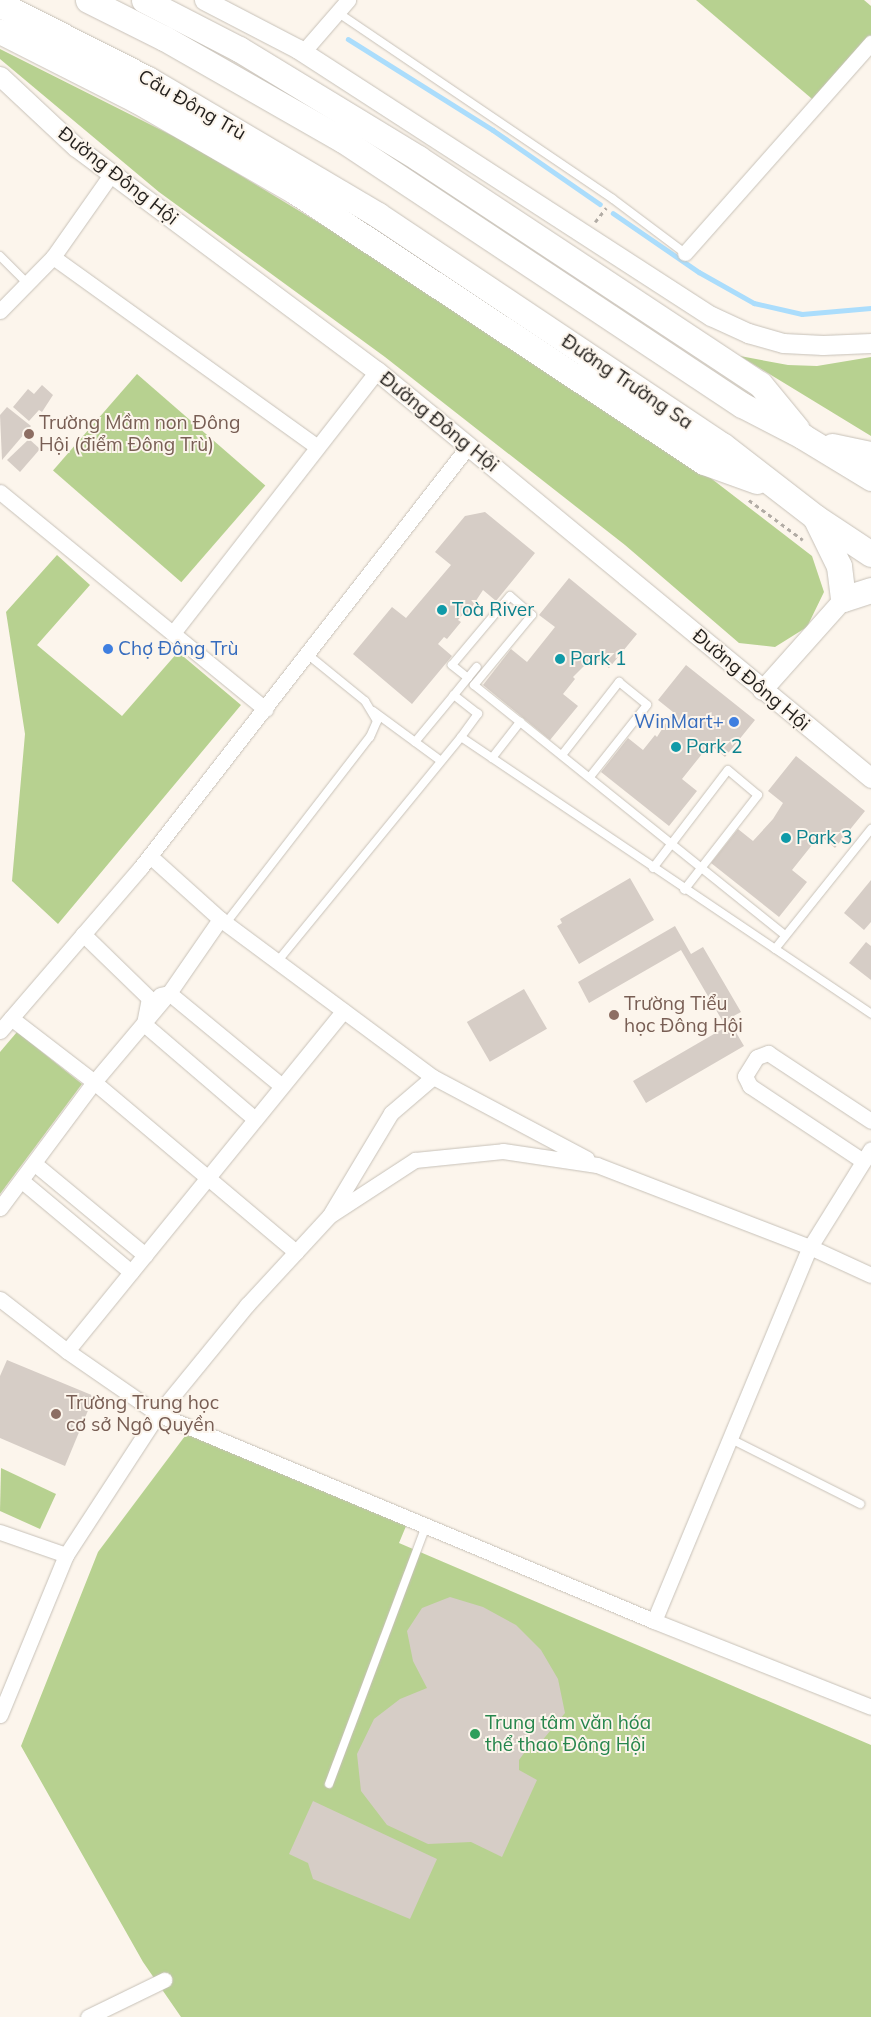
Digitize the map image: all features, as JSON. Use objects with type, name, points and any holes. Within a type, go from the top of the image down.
[{"type":"highway","points":[[88,0],[164,38],[405,179],[742,405],[802,436],[871,478]]},
{"type":"highway","points":[[144,0],[238,48],[418,158],[760,384],[802,436],[871,454]]},
{"type":"highway","name":"Cầu Đông Trù","points":[[0,4],[148,79],[378,215]]},
{"type":"highway","name":"Cầu Đông Trù","points":[[0,31],[136,100],[296,192],[704,462],[785,492]]},
{"type":"highway","name":"Đường Trường Sa","points":[[378,215],[722,445],[815,517],[871,554]]},
{"type":"highway","points":[[815,517],[839,566],[843,599],[871,590]]},
{"type":"street","points":[[204,0],[229,6],[303,52],[586,233],[711,316],[748,334],[793,343],[871,343]]},
{"type":"street","points":[[303,52],[348,0]]},
{"type":"street","points":[[685,253],[871,43]]},
{"type":"street","name":"Đường Đông Hội","points":[[0,76],[76,147],[377,371],[469,444],[762,690],[871,778]]},
{"type":"street","points":[[0,311],[53,258],[112,174]]},
{"type":"street","points":[[53,258],[317,447]]},
{"type":"street","points":[[173,633],[377,371]]},
{"type":"street","points":[[0,1031],[150,856],[469,444]]},
{"type":"street","points":[[0,492],[264,709]]},
{"type":"street","points":[[762,690],[843,599]]},
{"type":"street","points":[[150,856],[223,921],[433,1077],[597,1164],[810,1247],[871,1275]]},
{"type":"street","points":[[0,1208],[94,1082],[169,993],[223,921]]},
{"type":"street","points":[[83,934],[149,998]]},
{"type":"street","points":[[149,998],[169,993]]},
{"type":"street","points":[[169,993],[282,1086]]},
{"type":"street","points":[[144,1024],[149,998]]},
{"type":"street","points":[[67,1351],[343,1011]]},
{"type":"street","points":[[11,1018],[94,1082],[296,1252]]},
{"type":"street","points":[[144,1024],[255,1119]]},
{"type":"street","points":[[654,1621],[810,1247],[867,1155],[750,1086],[746,1076],[757,1057],[768,1053],[871,1121]]},
{"type":"street","points":[[0,1716],[66,1555],[158,1414],[247,1305],[329,1216],[391,1113],[433,1077]]},
{"type":"street","points":[[329,1216],[415,1160],[503,1151],[597,1164]]},
{"type":"street","points":[[34,1164],[145,1255]]},
{"type":"street","points":[[22,1180],[131,1272]]},
{"type":"street","points":[[0,1299],[67,1351],[158,1414],[654,1621],[871,1706]]},
{"type":"street","points":[[0,1532],[66,1555]]},
{"type":"street","points":[[88,2017],[164,1980]]},
{"type":"lane","points":[[337,12],[613,200],[685,253]]},
{"type":"lane","points":[[0,256],[28,284]]},
{"type":"lane","points":[[468,678],[452,665],[510,596],[532,614],[474,685],[785,934]]},
{"type":"lane","points":[[306,653],[352,689],[374,711],[441,762]]},
{"type":"lane","points":[[415,742],[477,668]]},
{"type":"lane","points":[[562,755],[619,682],[647,705],[590,777]]},
{"type":"lane","points":[[277,962],[478,714],[454,695]]},
{"type":"lane","points":[[223,921],[370,737],[376,721],[374,711]]},
{"type":"lane","points":[[492,758],[520,722]]},
{"type":"lane","points":[[461,737],[684,890],[871,1014]]},
{"type":"lane","points":[[653,868],[728,770],[758,795],[684,890]]},
{"type":"lane","points":[[775,949],[785,934],[871,829]]},
{"type":"lane","points":[[729,1438],[860,1504]]},
{"type":"lane","points":[[329,1784],[426,1526]]},
{"type":"path","points":[[586,233],[613,200]]},
{"type":"green space","points":[[696,0],[864,0],[871,6],[871,43],[818,104]]},
{"type":"green space","points":[[0,49],[187,143],[372,255],[708,476],[812,556],[824,592],[807,627],[775,647],[739,643],[625,545],[385,357],[159,192],[0,59]]},
{"type":"green space","points":[[740,356],[788,365],[817,366],[871,357],[871,436]]},
{"type":"green space","points":[[137,374],[265,486],[181,582],[53,471]]},
{"type":"green space","points":[[57,555],[90,585],[37,645],[122,716],[178,652],[241,705],[58,924],[12,881],[25,734],[6,612]]},
{"type":"green space","points":[[17,1032],[82,1084],[0,1194],[0,1052]]},
{"type":"green space","points":[[191,1428],[409,1519],[399,1543],[871,1745],[871,2017],[181,2017],[143,1962],[21,1746],[98,1552]]},
{"type":"green space","points":[[1,1468],[56,1494],[40,1529],[0,1511]]},
{"type":"building","points":[[42,385],[53,395],[42,412],[39,410],[29,421],[13,407],[28,389],[34,394]]},
{"type":"building","points":[[7,407],[31,426],[2,460],[0,415]]},
{"type":"building","points":[[29,439],[40,449],[20,472],[7,460]]},
{"type":"building","name":"Toà River","points":[[485,512],[535,553],[496,601],[483,590],[466,616],[463,614],[458,620],[461,622],[447,639],[444,637],[438,644],[452,656],[412,704],[353,654],[392,607],[406,618],[451,565],[435,552],[465,516]]},
{"type":"building","name":"Park 1","points":[[569,578],[637,634],[609,668],[594,656],[573,677],[575,679],[563,694],[578,706],[550,740],[483,685],[511,649],[527,662],[555,627],[539,615]]},
{"type":"building","name":"Park 2","points":[[686,665],[755,720],[725,757],[710,744],[682,779],[697,791],[669,826],[601,772],[628,738],[643,750],[655,735],[657,737],[673,712],[658,700]]},
{"type":"building","name":"Park 3","points":[[796,756],[865,811],[835,848],[820,835],[792,870],[807,882],[779,917],[711,863],[738,829],[753,841],[773,819],[783,803],[768,791]]},
{"type":"building","points":[[630,878],[654,920],[579,964],[557,926],[562,923],[560,919]]},
{"type":"building","points":[[871,880],[871,922],[864,930],[844,913]]},
{"type":"building","points":[[675,926],[691,954],[703,947],[741,1012],[728,1019],[744,1046],[646,1103],[633,1081],[726,1027],[681,950],[589,1003],[578,982]]},
{"type":"building","points":[[866,942],[871,946],[871,980],[849,963]]},
{"type":"building","points":[[524,989],[547,1029],[490,1062],[467,1022]]},
{"type":"building","points":[[7,1360],[94,1396],[65,1466],[0,1438],[0,1376]]},
{"type":"building","name":"Trung tâm văn hóa thể thao Đông Hội","points":[[450,1597],[483,1607],[516,1625],[541,1650],[558,1679],[565,1713],[536,1748],[527,1749],[519,1760],[519,1770],[537,1780],[502,1857],[471,1842],[428,1844],[387,1825],[361,1791],[357,1754],[374,1719],[400,1699],[427,1688],[413,1661],[407,1631],[422,1608]]},
{"type":"building","points":[[313,1801],[437,1859],[410,1919],[313,1879],[308,1863],[289,1854]]},
{"type":"waterway","points":[[348,39],[493,130],[600,204]]},
{"type":"waterway","points":[[613,213],[699,272],[754,303],[802,314],[871,308]]},
{"type":"place","name":"Trường Mầm non Đông Hội (điểm Đông Trù)","points":[[29,434]]},
{"type":"place","name":"Toà River","points":[[442,610]]},
{"type":"place","name":"Chợ Đông Trù","points":[[108,649]]},
{"type":"place","name":"Park 1","points":[[560,659]]},
{"type":"place","name":"WinMart+","points":[[734,722]]},
{"type":"place","name":"Park 2","points":[[676,747]]},
{"type":"place","name":"Park 3","points":[[786,838]]},
{"type":"place","name":"Trường Tiểu học Đông Hội","points":[[614,1015]]},
{"type":"place","name":"Trường Trung học cơ sở Ngô Quyền","points":[[56,1414]]},
{"type":"place","name":"Trung tâm văn hóa thể thao Đông Hội","points":[[475,1734]]}]
